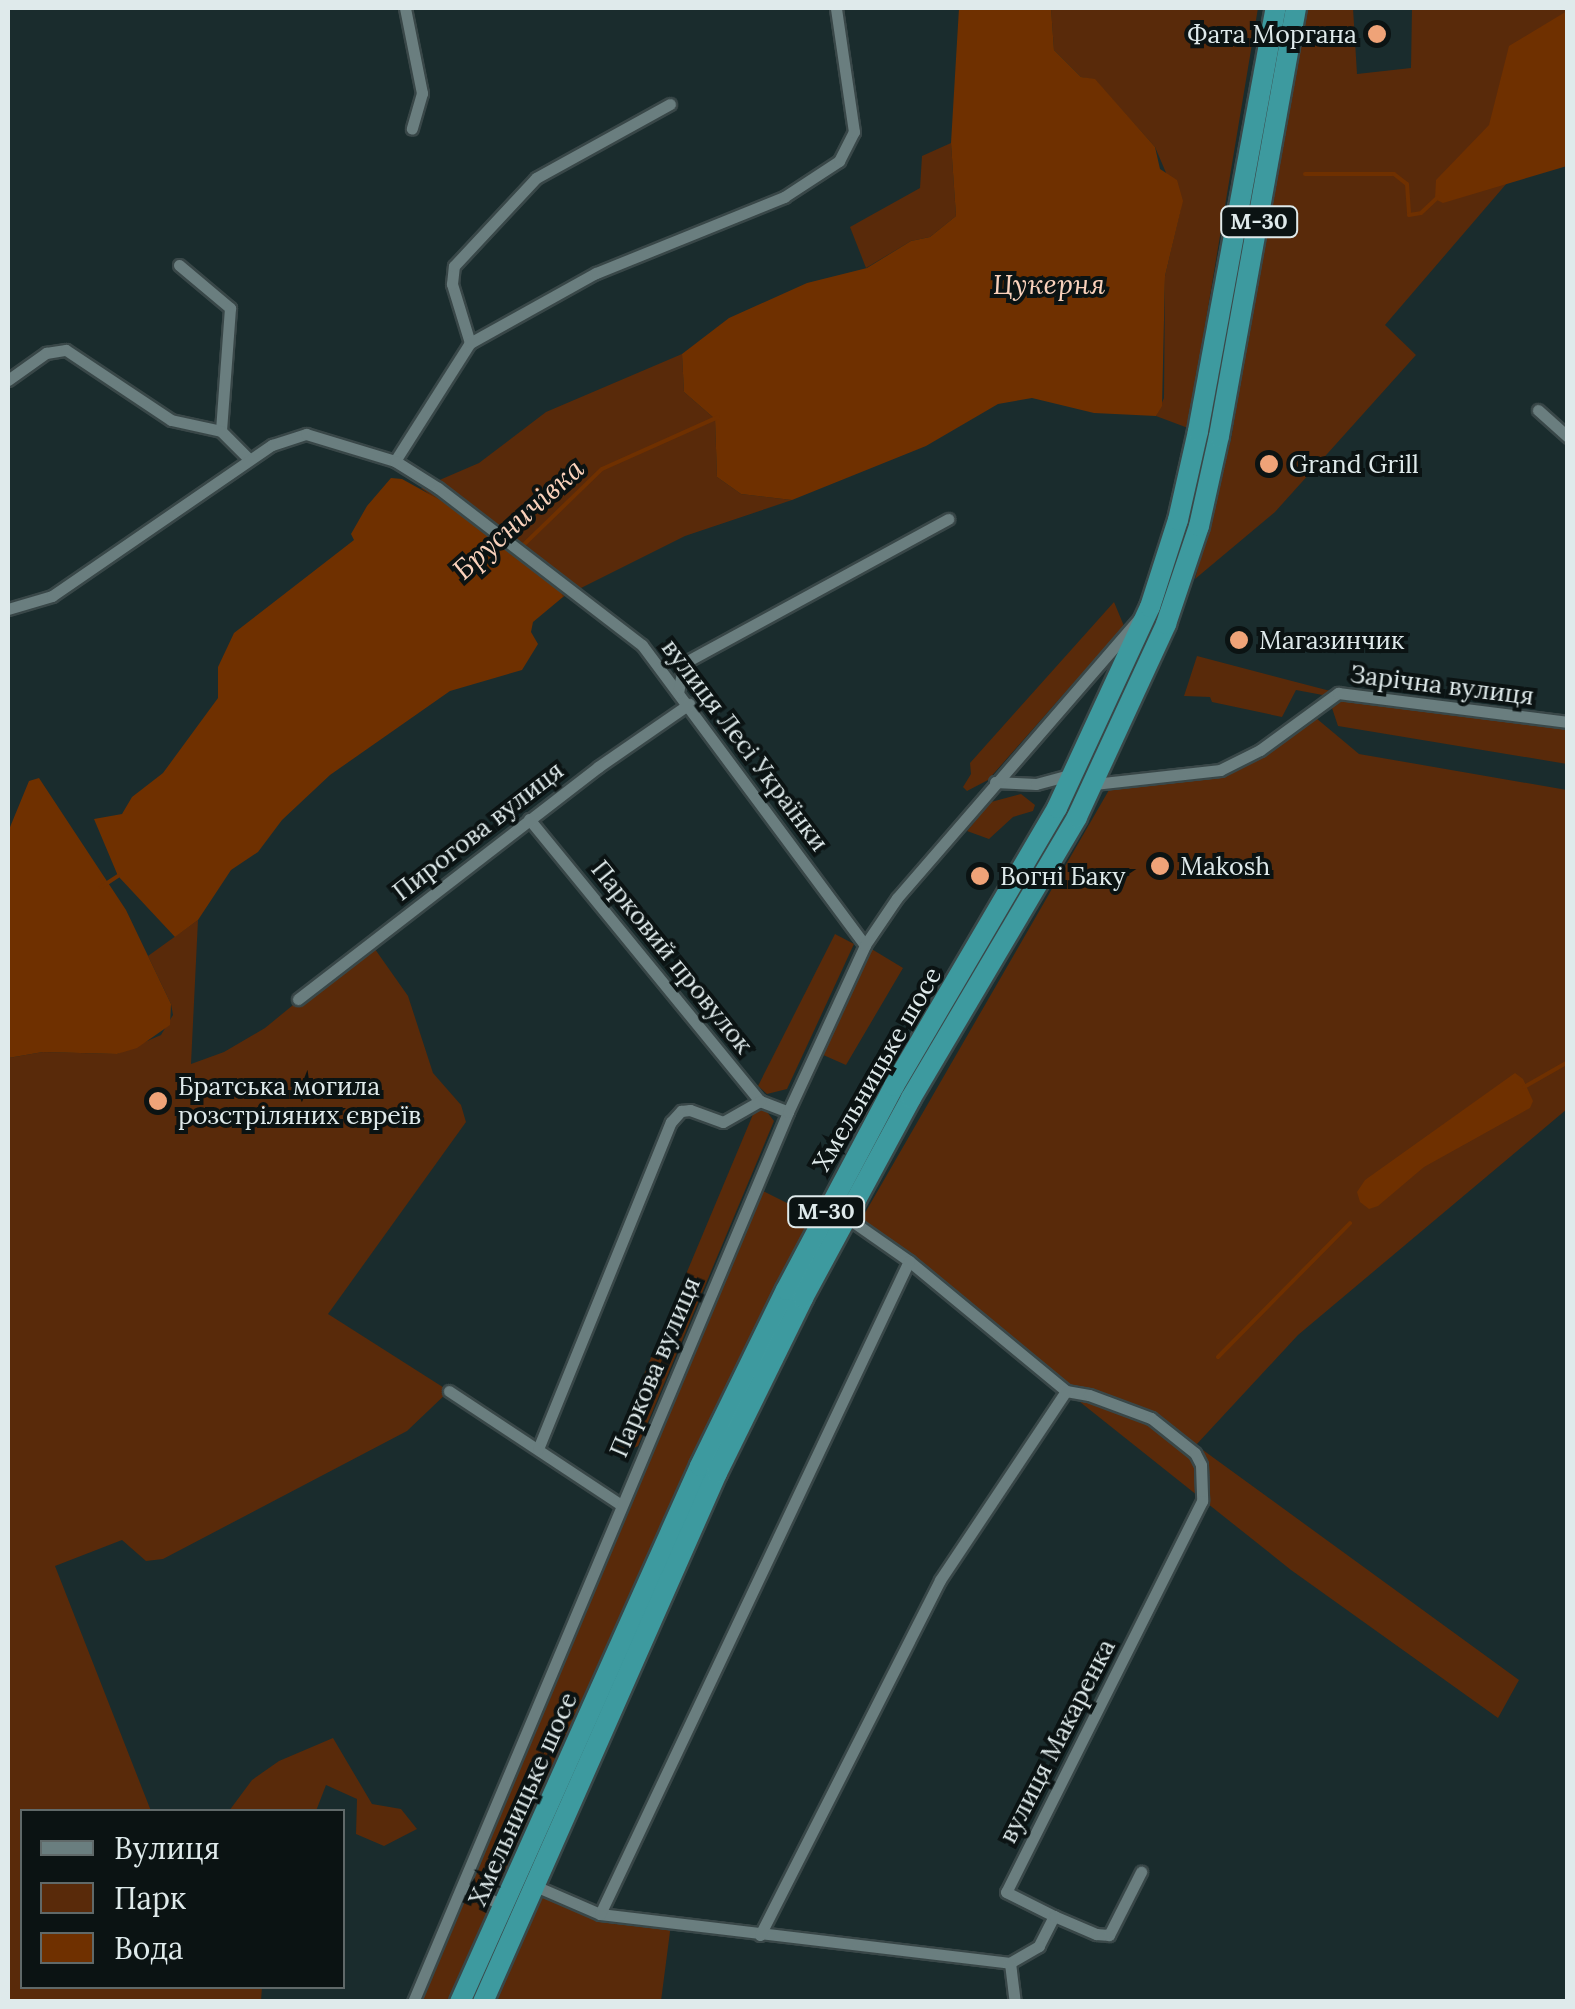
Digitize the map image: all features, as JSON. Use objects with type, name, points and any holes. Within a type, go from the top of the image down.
[{"type":"highway","name":"Хмельницьке шосе","points":[[484,2002],[525,1881],[700,1466],[786,1290],[894,1086],[1074,774],[1150,607],[1178,520],[1198,431],[1276,8]]},
{"type":"highway","name":"Хмельницьке шосе","points":[[460,2002],[503,1904],[525,1881],[717,1473],[846,1217],[1094,784],[1182,583],[1219,436],[1296,8]]},
{"type":"highway","points":[[1074,774],[1094,784]]},
{"type":"street","points":[[404,8],[422,93],[412,129]]},
{"type":"street","points":[[395,461],[470,343],[596,273],[784,197],[839,161],[854,132],[836,8]]},
{"type":"street","points":[[470,343],[452,284],[454,266],[536,178],[670,104]]},
{"type":"street","points":[[178,265],[230,308],[221,431]]},
{"type":"street","points":[[8,380],[46,352],[66,350],[172,420],[221,431],[249,459]]},
{"type":"street","points":[[1538,410],[1568,437]]},
{"type":"street","name":"вулиця Лесі Українки","points":[[8,608],[52,596],[272,445],[306,434],[395,461],[600,610],[642,646],[866,945]]},
{"type":"street","points":[[678,693],[684,663],[948,519]]},
{"type":"street","name":"Паркова вулиця","points":[[413,2002],[788,1112],[866,945],[897,898],[1150,607]]},
{"type":"street","name":"Зарічна вулиця","points":[[1094,784],[1220,770],[1260,750],[1338,693],[1568,722]]},
{"type":"street","name":"Пирогова вулиця","points":[[298,999],[529,819],[689,704]]},
{"type":"street","points":[[995,782],[1036,784],[1074,774]]},
{"type":"street","name":"Парковий провулок","points":[[529,819],[760,1101],[788,1112]]},
{"type":"street","points":[[538,1448],[672,1122],[680,1111],[690,1110],[722,1122],[760,1101]]},
{"type":"street","points":[[760,1935],[940,1580],[1066,1392],[909,1261],[846,1217]]},
{"type":"street","points":[[600,1914],[909,1261]]},
{"type":"street","points":[[448,1391],[621,1505]]},
{"type":"street","name":"вулиця Макаренка","points":[[1054,1916],[1006,1892],[1202,1501],[1201,1464],[1195,1453],[1151,1418],[1089,1395],[1066,1392]]},
{"type":"street","points":[[525,1881],[600,1914],[1010,1963],[1039,1946],[1054,1916],[1101,1936],[1110,1934],[1141,1872]]},
{"type":"street","points":[[462,1887],[503,1904]]},
{"type":"street","points":[[1010,1963],[1015,2002]]},
{"type":"green space","points":[[1051,8],[1258,8],[1188,428],[1156,416],[1164,398],[1165,276],[1181,208],[1155,147],[1095,80],[1081,77],[1054,50]]},
{"type":"green space","points":[[1304,8],[1353,8],[1357,74],[1411,68],[1412,8],[1567,8],[1567,28],[1484,185],[1507,183],[1385,325],[1416,355],[1275,512],[1195,579],[1231,439]]},
{"type":"green space","points":[[951,143],[956,216],[930,237],[911,241],[866,268],[850,227],[920,188],[922,156]]},
{"type":"green space","points":[[682,354],[684,392],[715,419],[717,477],[741,494],[792,500],[685,536],[563,597],[562,592],[421,488],[479,463],[546,412]]},
{"type":"green space","points":[[1114,602],[1124,626],[988,780],[967,791],[963,787],[971,774],[970,763]]},
{"type":"green space","points":[[1197,656],[1338,693],[1567,722],[1567,764],[1338,726],[1328,696],[1296,690],[1282,717],[1212,702],[1210,697],[1184,696]]},
{"type":"green space","points":[[1310,713],[1359,754],[1567,790],[1567,1109],[1298,1335],[1196,1445],[1519,1680],[1498,1718],[1291,1570],[858,1225],[1113,783],[1220,770]]},
{"type":"green space","points":[[1021,794],[1035,805],[1033,811],[1013,817],[989,839],[967,831],[991,802]]},
{"type":"green space","points":[[198,920],[191,1064],[224,1052],[265,1028],[370,942],[408,996],[433,1073],[461,1105],[466,1122],[328,1314],[449,1391],[407,1431],[163,1559],[146,1561],[122,1540],[55,1566],[150,1809],[20,1809],[20,1989],[262,1989],[261,2001],[8,2002],[8,1058],[43,1052],[117,1054],[161,1035],[173,1015],[148,956]]},
{"type":"green space","points":[[835,934],[854,944],[787,1089],[767,1094],[758,1086]]},
{"type":"green space","points":[[865,945],[903,968],[846,1065],[821,1054],[761,1190],[811,1215],[666,1518],[450,2001],[413,2002]]},
{"type":"green space","points":[[764,1108],[774,1121],[638,1446],[626,1452],[614,1446],[754,1112]]},
{"type":"green space","points":[[333,1738],[372,1804],[401,1809],[417,1829],[384,1846],[356,1834],[357,1799],[326,1785],[317,1809],[230,1809],[252,1780],[279,1761]]},
{"type":"green space","points":[[539,1888],[600,1914],[671,1924],[661,2001],[490,2002]]},
{"type":"water","name":"Цукерня","points":[[959,8],[1051,8],[1054,50],[1081,77],[1095,79],[1155,147],[1160,169],[1177,180],[1183,201],[1165,276],[1162,406],[1156,416],[1094,413],[1032,398],[998,404],[926,446],[792,500],[741,494],[717,477],[715,419],[684,392],[682,354],[729,318],[807,283],[867,268],[911,241],[930,237],[956,216],[951,143]]},
{"type":"water","points":[[1567,11],[1567,166],[1443,203],[1435,199],[1436,180],[1489,125],[1509,46]]},
{"type":"water","points":[[391,478],[402,479],[449,505],[562,592],[563,597],[533,622],[531,632],[538,644],[522,670],[450,691],[330,775],[282,820],[258,852],[231,870],[198,920],[175,937],[118,876],[94,819],[122,814],[132,797],[163,773],[218,698],[218,667],[234,633],[354,540],[351,534],[367,506]]},
{"type":"water","points":[[39,778],[126,910],[171,1004],[170,1025],[137,1048],[117,1054],[43,1052],[8,1058],[8,832],[29,781]]},
{"type":"water","points":[[1515,1073],[1523,1079],[1533,1101],[1530,1108],[1424,1167],[1378,1206],[1369,1209],[1360,1202],[1357,1192],[1365,1180]]},
{"type":"waterway","name":"Брусничівка","points":[[1305,174],[1394,174],[1407,184],[1409,215],[1421,213],[1438,197]]},
{"type":"waterway","name":"Брусничівка","points":[[510,558],[602,469],[718,417]]},
{"type":"waterway","name":"Брусничівка","points":[[101,887],[118,876]]},
{"type":"waterway","points":[[1524,1087],[1568,1062]]},
{"type":"waterway","points":[[1218,1357],[1350,1223]]},
{"type":"place","name":"Фата Моргана","points":[[1377,34]]},
{"type":"place","name":"Grand Grill","points":[[1269,464]]},
{"type":"place","name":"Магазинчик","points":[[1239,640]]},
{"type":"place","name":"Makosh","points":[[1160,866]]},
{"type":"place","name":"Вогні Баку","points":[[980,876]]},
{"type":"place","name":"Братська могила розстріляних євреїв","points":[[158,1101]]}]
